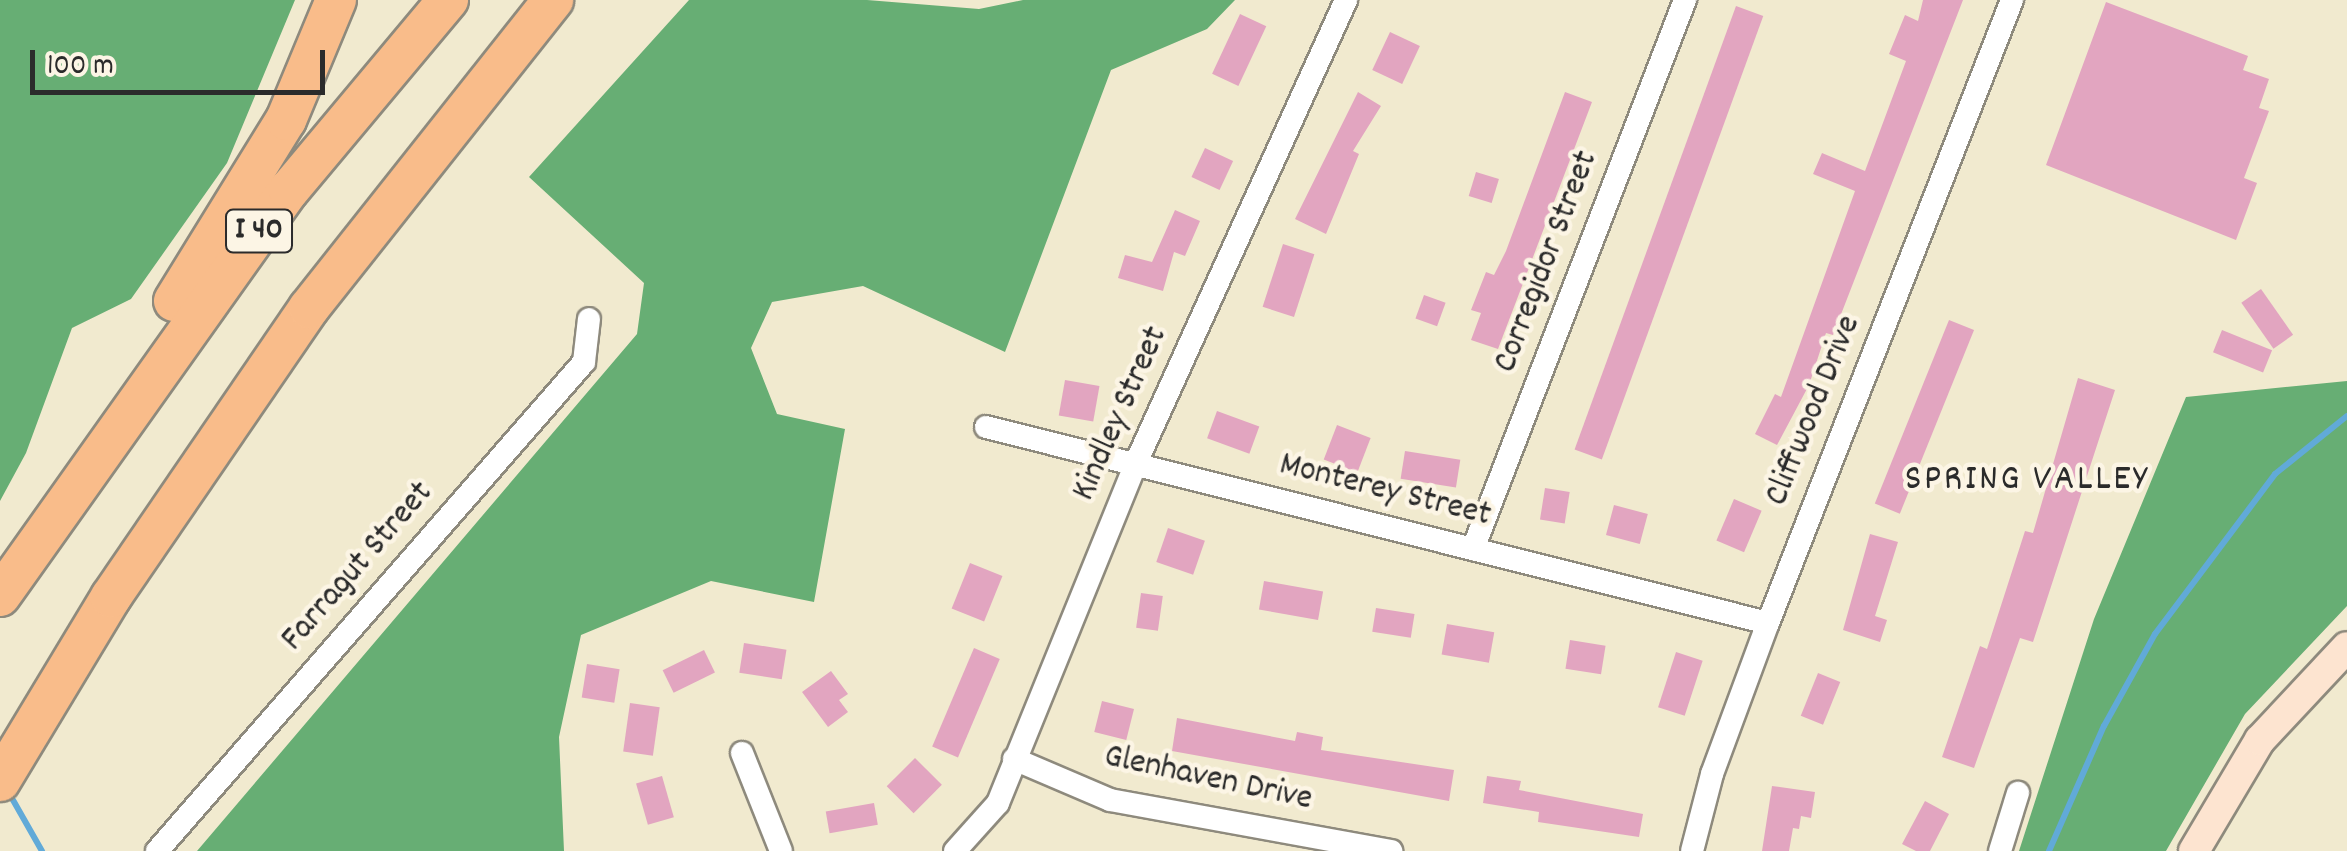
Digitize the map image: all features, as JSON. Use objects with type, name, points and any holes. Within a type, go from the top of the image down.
[{"type":"highway","points":[[84,472],[138,352],[242,199],[286,120],[336,0]]},
{"type":"highway","name":"I 40","points":[[0,596],[84,472],[289,190],[448,0]]},
{"type":"highway","name":"I 40","points":[[0,781],[133,564],[309,308],[554,0]]},
{"type":"street","name":"Kindley Street","points":[[956,851],[998,803],[1135,464],[1346,0]]},
{"type":"street","name":"Corregidor Street","points":[[1473,549],[1685,0]]},
{"type":"street","name":"Cliffwood Drive","points":[[1692,851],[1712,774],[1768,623],[2012,0]]},
{"type":"street","name":"Farragut Street","points":[[157,851],[584,362],[589,319]]},
{"type":"street","name":"Monterey Street","points":[[986,427],[1768,623]]},
{"type":"street","points":[[2194,851],[2260,740],[2347,647]]},
{"type":"street","points":[[742,753],[781,851]]},
{"type":"street","name":"Glenhaven Drive","points":[[1014,759],[1110,800],[1186,818],[1392,851]]},
{"type":"street","points":[[2000,851],[2018,793]]},
{"type":"green space","points":[[0,0],[295,0],[227,163],[131,299],[72,328],[26,453],[0,501]]},
{"type":"green space","points":[[689,0],[867,0],[979,9],[1023,0],[1235,0],[1207,29],[1111,70],[1005,352],[863,286],[772,302],[751,348],[777,414],[845,429],[814,602],[711,581],[581,635],[559,737],[564,851],[197,851],[637,334],[644,283],[529,177]]},
{"type":"green space","points":[[2347,381],[2347,606],[2245,714],[2166,851],[2019,851],[2094,619],[2186,397]]},
{"type":"building","points":[[1923,0],[1963,0],[1833,335],[1826,333],[1809,385],[1777,445],[1755,434],[1775,394],[1781,397],[1855,191],[1813,174],[1822,153],[1865,171],[1906,61],[1889,54],[1905,15],[1918,21]]},
{"type":"building","points":[[2106,2],[2248,56],[2243,70],[2269,79],[2259,108],[2269,111],[2244,178],[2257,183],[2236,240],[2046,165]]},
{"type":"building","points":[[1736,6],[1763,16],[1602,459],[1575,450]]},
{"type":"building","points":[[1240,14],[1266,26],[1238,86],[1212,74]]},
{"type":"building","points":[[1390,32],[1420,46],[1402,84],[1372,70]]},
{"type":"building","points":[[1358,92],[1381,106],[1353,151],[1359,154],[1326,234],[1295,219]]},
{"type":"building","points":[[1565,92],[1592,102],[1498,349],[1471,340],[1481,313],[1471,310],[1486,272],[1494,275],[1506,251]]},
{"type":"building","points":[[1205,148],[1233,161],[1220,190],[1191,177]]},
{"type":"building","points":[[1476,172],[1499,179],[1492,203],[1469,196]]},
{"type":"building","points":[[1175,210],[1200,221],[1185,256],[1174,252],[1163,291],[1118,278],[1125,255],[1152,262]]},
{"type":"building","points":[[1283,244],[1314,254],[1294,317],[1263,307]]},
{"type":"building","points":[[2261,289],[2293,335],[2273,349],[2241,303]]},
{"type":"building","points":[[1424,295],[1446,303],[1437,326],[1415,318]]},
{"type":"building","points":[[1949,320],[1974,330],[1900,514],[1875,504]]},
{"type":"building","points":[[2222,330],[2272,350],[2263,372],[2213,352]]},
{"type":"building","points":[[2078,378],[2115,390],[2033,642],[2020,638],[1974,768],[1942,757],[1980,646],[1987,649],[2025,531],[2033,533]]},
{"type":"building","points":[[1065,380],[1099,386],[1093,422],[1059,415]]},
{"type":"building","points":[[1217,411],[1259,426],[1249,454],[1207,438]]},
{"type":"building","points":[[1337,425],[1371,438],[1357,472],[1324,460]]},
{"type":"building","points":[[1405,451],[1460,460],[1456,487],[1401,479]]},
{"type":"building","points":[[1545,488],[1570,492],[1565,524],[1540,520]]},
{"type":"building","points":[[1734,499],[1762,511],[1744,552],[1716,540]]},
{"type":"building","points":[[1614,505],[1648,514],[1640,544],[1606,535]]},
{"type":"building","points":[[1168,528],[1205,541],[1193,575],[1156,562]]},
{"type":"building","points":[[1870,534],[1898,542],[1875,616],[1887,620],[1880,642],[1843,630]]},
{"type":"building","points":[[970,563],[1002,576],[984,622],[952,608]]},
{"type":"building","points":[[1264,581],[1323,591],[1318,620],[1259,610]]},
{"type":"building","points":[[1141,593],[1163,596],[1158,631],[1136,628]]},
{"type":"building","points":[[1376,608],[1415,614],[1411,638],[1372,632]]},
{"type":"building","points":[[1447,624],[1494,632],[1489,663],[1442,655]]},
{"type":"building","points":[[1570,640],[1606,646],[1601,674],[1565,669]]},
{"type":"building","points":[[744,643],[786,650],[782,679],[739,673]]},
{"type":"building","points":[[974,648],[1000,659],[958,757],[932,746]]},
{"type":"building","points":[[704,650],[715,672],[674,693],[663,670]]},
{"type":"building","points":[[1676,652],[1703,661],[1685,716],[1658,707]]},
{"type":"building","points":[[587,664],[620,669],[614,703],[582,698]]},
{"type":"building","points":[[831,671],[848,694],[839,700],[848,712],[828,727],[802,692]]},
{"type":"building","points":[[1818,673],[1840,682],[1823,725],[1801,716]]},
{"type":"building","points":[[1102,701],[1134,709],[1126,740],[1094,732]]},
{"type":"building","points":[[630,703],[660,707],[653,756],[623,752]]},
{"type":"building","points":[[1177,718],[1295,741],[1297,732],[1323,737],[1321,750],[1454,770],[1449,801],[1172,751]]},
{"type":"building","points":[[915,758],[942,785],[914,813],[887,786]]},
{"type":"building","points":[[662,776],[674,817],[648,825],[636,783]]},
{"type":"building","points":[[1487,776],[1521,781],[1519,790],[1643,814],[1639,837],[1538,822],[1539,812],[1483,803]]},
{"type":"building","points":[[1772,786],[1815,792],[1811,818],[1801,816],[1799,829],[1793,828],[1789,851],[1762,851]]},
{"type":"building","points":[[1925,801],[1949,814],[1930,851],[1916,851],[1902,844]]},
{"type":"building","points":[[874,803],[878,825],[830,833],[826,812]]},
{"type":"waterway","points":[[2049,851],[2104,726],[2155,634],[2275,474],[2347,416]]},
{"type":"waterway","points":[[9,793],[42,851]]},
{"type":"district","name":"SPRING VALLEY","points":[[2027,481]]}]
